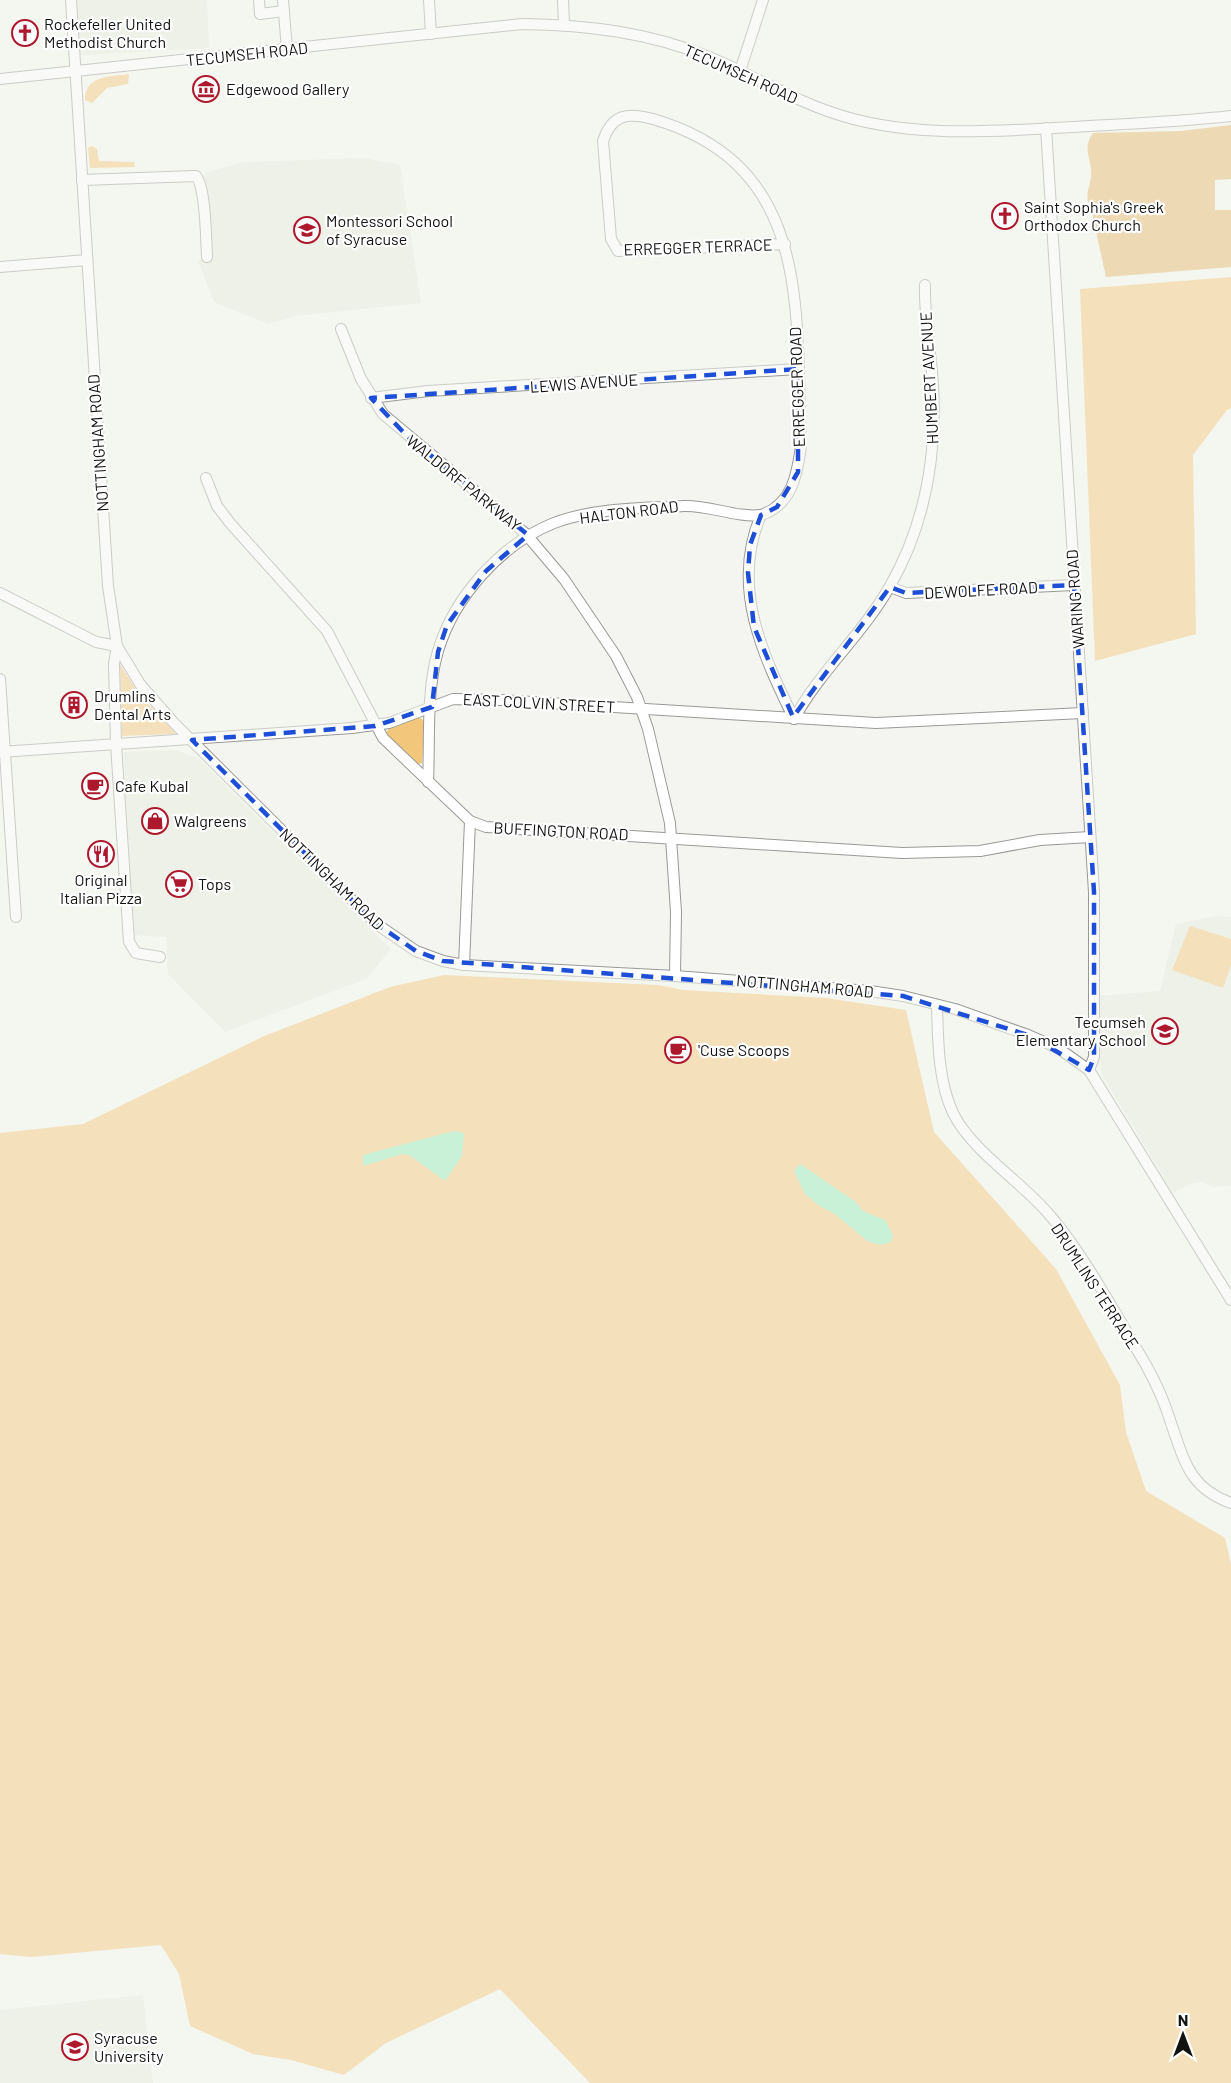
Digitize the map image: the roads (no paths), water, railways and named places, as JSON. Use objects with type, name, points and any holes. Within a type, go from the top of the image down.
[{"type":"street","name":"NOTTINGHAM ROAD","points":[[71,0],[107,575],[117,646],[150,697],[390,935],[416,951],[444,962],[870,991],[937,1005],[1028,1035],[1058,1048],[1089,1070],[1227,1284],[1231,1300]]},
{"type":"street","points":[[259,0],[260,14],[284,6],[287,50]]},
{"type":"street","points":[[429,0],[431,34]]},
{"type":"street","points":[[563,0],[564,24]]},
{"type":"street","points":[[740,71],[763,0]]},
{"type":"street","name":"TECUMSEH ROAD","points":[[0,79],[522,24],[564,24],[626,31],[667,42],[740,71],[806,104],[882,126],[956,130],[1046,128],[1231,116]]},
{"type":"street","name":"ERREGGER TERRACE","points":[[631,115],[644,117],[673,125],[720,149],[761,192],[785,244],[618,250],[611,239],[603,141],[608,127],[617,118],[631,115]]},
{"type":"street","name":"WARING ROAD","points":[[1046,128],[1094,892],[1094,1057],[1089,1070]]},
{"type":"street","points":[[82,180],[196,176],[199,179],[202,197],[207,257]]},
{"type":"street","name":"ERREGGER ROAD","points":[[761,515],[777,507],[791,490],[798,472],[801,446],[794,290],[785,244]]},
{"type":"street","points":[[0,267],[87,260]]},
{"type":"street","name":"HUMBERT AVENUE","points":[[794,719],[812,689],[856,635],[890,586],[919,524],[930,473],[933,385],[925,285]]},
{"type":"street","name":"WALDORF PARKWAY","points":[[342,329],[371,398],[406,436],[477,490],[529,537],[596,624],[616,656],[642,708],[672,839],[676,912],[675,976]]},
{"type":"street","name":"LEWIS AVENUE","points":[[371,398],[428,391],[798,369]]},
{"type":"street","name":"BUFFINGTON ROAD","points":[[206,478],[218,506],[230,523],[327,631],[360,690],[375,726],[383,738],[470,821],[486,827],[945,854],[980,851],[1040,840],[1090,837]]},
{"type":"street","name":"HALTON ROAD","points":[[428,782],[432,706],[438,652],[447,625],[465,595],[486,571],[529,537],[554,524],[615,511],[687,506],[761,515]]},
{"type":"street","points":[[761,515],[750,545],[750,606],[763,653],[794,719]]},
{"type":"street","name":"DEWOLFE ROAD","points":[[890,586],[899,592],[906,593],[1074,585]]},
{"type":"street","points":[[0,593],[96,642],[117,646],[114,664],[116,744],[129,942],[136,952],[160,957]]},
{"type":"street","points":[[0,679],[2,752],[16,917]]},
{"type":"street","name":"EAST COLVIN STREET","points":[[2,752],[375,726],[453,699],[899,723],[1083,713]]},
{"type":"street","points":[[464,965],[470,821]]},
{"type":"street","name":"DRUMLINS TERRACE","points":[[937,1005],[938,1036],[946,1093],[961,1126],[1047,1212],[1059,1228],[1147,1367],[1172,1424],[1179,1454],[1189,1472],[1203,1487],[1231,1503]]},
{"type":"place","name":"Rockefeller United Methodist Church","points":[[25,33]]},
{"type":"place","name":"Edgewood Gallery","points":[[206,89]]},
{"type":"place","name":"Saint Sophia's Greek Orthodox Church","points":[[1005,216]]},
{"type":"place","name":"Montessori School of Syracuse","points":[[307,230]]},
{"type":"place","name":"Drumlins Dental Arts","points":[[74,705]]},
{"type":"place","name":"Cafe Kubal","points":[[95,786]]},
{"type":"place","name":"Walgreens","points":[[155,821]]},
{"type":"place","name":"Original Italian Pizza","points":[[101,854]]},
{"type":"place","name":"Tops","points":[[179,884]]},
{"type":"place","name":"Tecumseh Elementary School","points":[[1165,1031]]},
{"type":"place","name":"'Cuse Scoops","points":[[678,1050]]},
{"type":"place","name":"Syracuse University","points":[[75,2047]]}]
